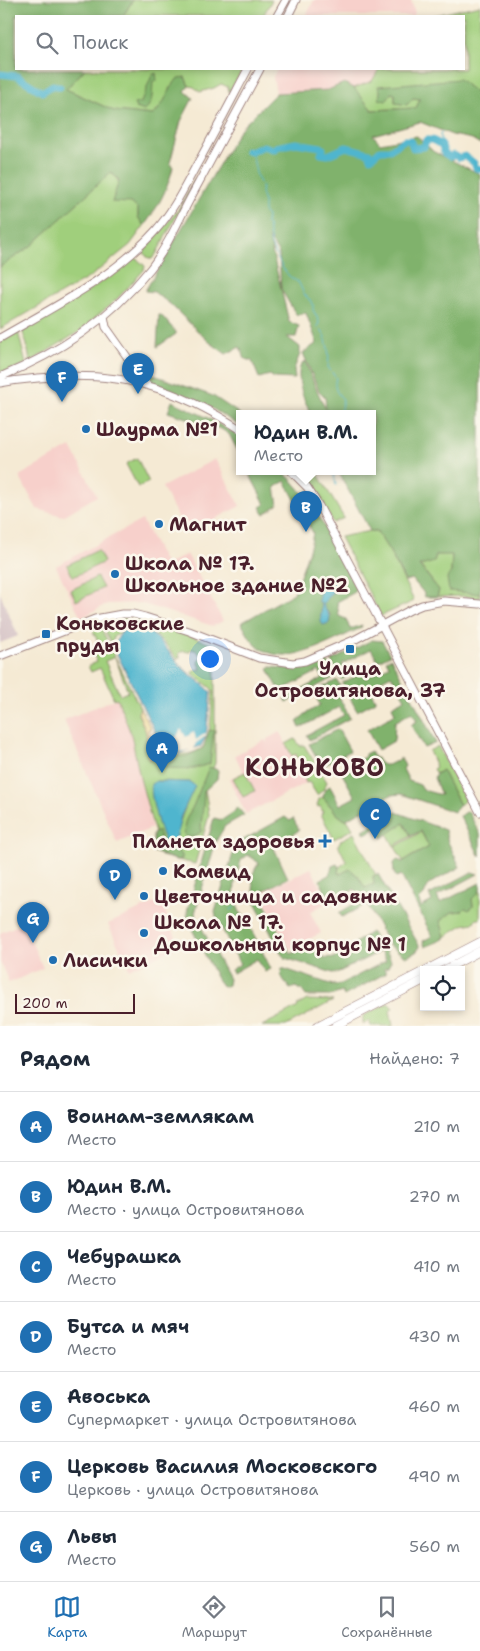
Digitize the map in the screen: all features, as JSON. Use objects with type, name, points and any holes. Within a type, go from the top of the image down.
[{"type":"main road","points":[[277,15],[286,0]]},
{"type":"main road","points":[[288,15],[296,0]]},
{"type":"main road","points":[[0,338],[92,284],[131,254],[156,230],[179,197],[247,70]]},
{"type":"main road","points":[[0,377],[49,355],[84,333],[133,288],[151,267],[162,251],[259,70]]},
{"type":"main road","points":[[104,316],[106,327],[127,354],[147,385]]},
{"type":"main road","points":[[0,383],[42,377],[104,378],[147,385],[208,410],[236,427]]},
{"type":"main road","points":[[295,475],[307,487],[319,506],[480,812]]},
{"type":"main road","points":[[0,656],[110,615],[133,614],[164,622],[259,658],[293,663],[305,661],[324,653],[382,626],[410,610],[422,606],[444,601],[480,604]]},
{"type":"main road","points":[[433,966],[480,942]]},
{"type":"main road","points":[[452,966],[480,951]]},
{"type":"main road","points":[[317,1026],[420,973]]},
{"type":"main road","points":[[335,1026],[420,982]]},
{"type":"shaded area","points":[[314,0],[411,0],[415,13],[413,15],[306,15]]},
{"type":"shaded area","points":[[276,70],[378,70],[372,81],[354,88],[344,83],[328,90],[276,93],[273,77]]},
{"type":"shaded area","points":[[71,447],[97,496],[63,516],[37,509],[19,476]]},
{"type":"shaded area","points":[[215,459],[240,506],[187,534],[162,487]]},
{"type":"shaded area","name":"Школа № 17. Школьное здание №2","points":[[142,520],[166,565],[187,554],[223,621],[213,626],[140,603],[107,604],[81,618],[56,566]]},
{"type":"shaded area","points":[[0,593],[18,636],[0,643]]},
{"type":"shaded area","points":[[117,698],[132,734],[152,828],[117,843],[64,720]]},
{"type":"shaded area","points":[[280,732],[292,755],[296,754],[306,783],[246,814],[229,779],[243,772],[235,755],[265,740],[267,743],[267,739]]},
{"type":"shaded area","points":[[311,868],[328,902],[310,912],[321,933],[290,949],[261,893]]},
{"type":"shaded area","name":"Школа № 17. Дошкольный корпус № 1","points":[[160,900],[180,946],[129,969],[108,924]]},
{"type":"shaded area","points":[[23,923],[43,968],[9,983],[0,962],[0,933]]},
{"type":"green space","points":[[0,0],[133,0],[124,15],[15,15],[15,70],[84,70],[66,89],[114,111],[153,115],[161,106],[178,78],[185,77],[189,86],[185,91],[193,98],[181,121],[170,163],[173,167],[158,205],[144,226],[138,217],[138,209],[131,203],[112,202],[119,180],[111,172],[31,246],[0,267]]},
{"type":"green space","points":[[133,0],[272,0],[264,15],[124,15]]},
{"type":"green space","points":[[480,5],[480,96],[475,91],[378,87],[386,101],[391,93],[395,94],[395,103],[413,98],[420,99],[416,108],[372,110],[354,88],[372,81],[378,70],[465,70],[465,15],[435,15]]},
{"type":"green space","points":[[84,70],[242,70],[229,92],[228,87],[221,84],[200,92],[194,87],[189,86],[185,77],[172,85],[164,103],[153,115],[114,111],[66,89]]},
{"type":"green space","points":[[156,73],[157,81],[153,81],[152,98],[149,105],[144,111],[136,108],[134,104],[141,102],[152,75]]},
{"type":"green space","points":[[459,79],[480,96],[480,123],[478,125],[480,126],[480,144],[472,139],[452,135],[420,122],[373,135],[380,143],[417,136],[434,152],[480,174],[480,594],[449,591],[447,578],[451,572],[452,555],[436,555],[434,562],[419,565],[439,590],[437,597],[425,597],[412,579],[405,581],[377,532],[370,531],[340,475],[376,475],[376,410],[326,410],[325,397],[319,391],[303,353],[317,343],[306,313],[297,315],[281,289],[289,322],[299,326],[296,337],[287,337],[300,347],[300,354],[294,369],[295,379],[274,378],[270,375],[259,378],[252,361],[245,359],[240,347],[226,354],[208,341],[170,304],[154,292],[145,291],[240,129],[276,93],[328,90],[344,83],[354,88],[372,110],[416,108],[420,99],[413,98],[407,105],[395,103],[395,94],[391,93],[386,101],[379,99],[380,91],[378,86]],"holes":[[[269,238],[279,254],[281,288]]]},
{"type":"green space","points":[[111,172],[138,209],[138,217],[144,226],[130,245],[90,277],[0,329],[0,267],[31,246]]},
{"type":"green space","points":[[195,179],[155,256],[152,259],[147,257],[144,253],[145,250],[178,210]]},
{"type":"green space","points":[[132,257],[145,266],[144,270],[118,298],[80,331],[30,362],[22,330],[107,278]]},
{"type":"green space","points":[[159,315],[176,334],[157,347]]},
{"type":"green space","points":[[18,331],[26,364],[0,374],[0,341]]},
{"type":"green space","points":[[136,354],[154,375],[213,396],[236,411],[236,423],[213,409],[150,384],[131,356]]},
{"type":"green space","points":[[305,361],[326,410],[310,410],[306,404],[299,378],[300,367]]},
{"type":"green space","points":[[172,401],[206,417],[236,434],[236,447],[229,434],[221,429],[168,412]]},
{"type":"green space","points":[[137,458],[149,482],[138,487],[126,464]]},
{"type":"green space","points":[[250,475],[286,475],[305,496],[333,542],[356,589],[355,592],[337,602],[339,616],[346,619],[350,629],[362,625],[361,628],[323,646],[295,654],[281,655],[268,652],[256,645],[241,623],[294,593],[313,533],[285,481],[275,487],[278,505],[264,514],[260,507],[265,504]],"holes":[[[326,582],[337,587],[323,604],[324,609],[330,614],[329,623],[321,614],[323,609],[318,601]]]},
{"type":"green space","points":[[299,475],[318,475],[344,518],[333,523],[316,491]]},
{"type":"green space","points":[[370,531],[377,532],[390,552],[414,601],[381,616],[340,537]]},
{"type":"green space","points":[[98,550],[104,562],[73,577],[67,565]]},
{"type":"green space","points":[[452,554],[451,572],[480,594],[480,598],[461,596],[437,597],[439,590],[419,564],[424,565],[436,555]]},
{"type":"green space","points":[[97,577],[103,588],[76,601],[71,590]]},
{"type":"green space","points":[[125,617],[160,624],[215,646],[215,763],[205,789],[209,815],[195,864],[161,856],[140,778],[131,734],[117,698],[114,699],[100,668],[91,672],[88,666],[97,662],[93,653],[102,649],[93,632],[112,620]],"holes":[[[119,627],[122,630],[130,627],[146,629],[167,646],[177,659],[180,657],[179,653],[189,652],[191,649],[197,651],[202,658],[198,660],[201,669],[194,670],[192,673],[212,689],[213,693],[211,721],[208,736],[203,747],[192,753],[178,755],[161,751],[149,760],[146,732],[138,714],[140,708],[102,630],[104,630],[111,642],[114,639],[113,637],[121,631]],[[115,657],[128,692],[120,695],[105,661]],[[156,781],[190,782],[186,805],[177,829],[175,844],[169,847],[163,838],[152,795]]]},
{"type":"green space","points":[[372,640],[382,641],[390,655],[378,661],[371,649],[342,664],[348,676],[341,680],[331,661]]},
{"type":"green space","points":[[326,658],[335,677],[287,702],[285,698],[323,678],[319,671],[280,691],[268,669],[271,667],[292,669]]},
{"type":"green space","points":[[391,658],[436,743],[424,748],[411,725],[417,721],[412,712],[395,722],[394,741],[378,750],[367,730],[395,714],[392,706],[405,699],[391,675],[376,683],[371,692],[376,701],[357,711],[342,683],[362,673],[365,678],[389,666],[386,660]]},
{"type":"green space","points":[[337,680],[344,694],[339,697],[350,718],[310,740],[307,735],[344,715],[339,707],[300,728],[297,721],[320,705],[313,692]]},
{"type":"green space","points":[[338,729],[350,751],[322,767],[309,744]]},
{"type":"green space","points":[[209,730],[214,731],[210,764],[191,769],[165,768],[166,760],[173,757],[187,756],[203,748]]},
{"type":"green space","points":[[295,739],[300,746],[304,745],[327,782],[323,790],[317,795],[309,782],[306,783],[296,754],[292,756],[286,744]]},
{"type":"green space","points":[[438,746],[465,800],[460,805],[442,770],[436,774],[433,769],[436,767],[429,751]]},
{"type":"green space","points":[[371,751],[374,758],[377,758],[379,762],[385,765],[401,758],[405,766],[403,769],[409,781],[420,785],[423,790],[441,795],[434,778],[442,770],[460,805],[454,812],[401,794],[391,795],[345,820],[337,814],[323,797],[325,789],[330,786],[340,805],[355,797],[340,770],[365,757],[365,754]]},
{"type":"green space","points":[[209,767],[218,770],[217,779],[204,791],[201,832],[193,837],[185,837],[186,819]]},
{"type":"green space","points":[[245,772],[255,791],[243,797],[233,778]]},
{"type":"green space","points":[[323,797],[337,814],[345,820],[347,819],[353,829],[334,839],[321,814],[323,812],[320,806],[317,806],[319,799]]},
{"type":"green space","points":[[237,807],[244,815],[225,826],[216,841],[195,913],[229,979],[228,985],[223,987],[217,979],[188,921],[187,912],[214,818],[222,820],[234,812]]},
{"type":"green space","points":[[468,811],[480,834],[480,857],[460,816]]},
{"type":"green space","points":[[396,812],[445,830],[448,842],[460,867],[429,884],[424,895],[419,900],[421,907],[432,901],[429,895],[472,872],[478,874],[437,896],[440,903],[480,883],[480,891],[472,899],[473,907],[469,910],[465,908],[462,911],[452,912],[440,921],[445,936],[442,940],[425,947],[423,941],[432,936],[401,875],[396,877],[393,863],[398,860],[402,862],[429,847],[421,831],[411,836],[404,823],[382,838],[376,828],[365,834],[363,830]]},
{"type":"green space","points":[[285,817],[290,821],[293,818],[299,830],[274,848],[288,878],[255,895],[253,886],[254,870],[259,863],[248,855],[241,860],[235,883],[234,897],[241,915],[244,915],[271,969],[265,972],[257,959],[233,973],[231,970],[240,964],[215,912],[235,847],[238,843]]},
{"type":"green space","points":[[404,823],[411,836],[394,846],[387,833]]},
{"type":"green space","points":[[158,831],[163,847],[167,850],[175,848],[182,855],[182,859],[176,860],[153,852],[153,834]]},
{"type":"green space","points":[[421,832],[429,847],[403,861],[395,847]]},
{"type":"green space","points":[[354,833],[376,875],[373,876],[374,884],[365,889],[358,876],[338,873],[339,867],[347,862],[338,845],[341,840]]},
{"type":"green space","points":[[337,864],[339,867],[338,873],[340,874],[350,869],[358,876],[365,888],[374,884],[373,876],[378,874],[420,947],[416,952],[406,957],[389,945],[367,904],[342,917],[339,913],[361,900],[355,889],[338,898],[335,890],[326,894],[320,880],[330,874],[332,866]]},
{"type":"green space","points":[[480,891],[480,919],[463,925],[442,940],[445,936],[440,921],[452,912],[462,911],[473,906],[472,898]]},
{"type":"green space","points":[[260,895],[291,954],[315,942],[324,959],[330,957],[331,959],[356,947],[355,943],[371,932],[382,946],[385,947],[391,961],[388,967],[384,968],[386,973],[344,996],[342,992],[330,996],[306,996],[297,987],[290,989],[281,976],[282,968],[333,985],[341,984],[386,961],[381,951],[337,973],[333,973],[285,958],[254,900]]},
{"type":"green space","points":[[307,1000],[333,1001],[286,1026],[262,1026],[298,1007]]},
{"type":"green space","points":[[388,1003],[393,1008],[390,1010],[393,1026],[371,1026],[369,1021],[363,1024],[363,1016]]},
{"type":"sand","points":[[140,708],[151,728],[148,730],[153,744],[157,748],[159,747],[161,751],[149,760],[146,732],[138,713]]},
{"type":"water","points":[[330,581],[334,582],[337,586],[323,604],[330,620],[329,623],[323,625],[321,620],[321,603],[318,601],[321,585]]},
{"type":"water","points":[[128,628],[138,628],[153,635],[183,668],[211,692],[206,736],[201,746],[180,753],[164,750],[116,652],[118,638]]},
{"type":"water","points":[[156,781],[190,782],[195,786],[181,816],[175,844],[171,847],[166,845],[158,824],[151,790],[151,784]]},
{"type":"pier","points":[[181,729],[186,737],[194,732],[196,740],[207,732],[206,736],[196,743],[194,750],[173,752],[169,749],[166,737],[176,738]]},
{"type":"waterway","points":[[0,74],[17,76],[42,92],[53,85],[60,87]]},
{"type":"waterway","points":[[437,142],[441,140],[440,134],[442,133]]},
{"type":"waterway","points":[[247,151],[250,152],[264,146],[275,150],[276,147],[296,143],[321,147],[323,149],[321,154],[328,155],[346,147],[369,153],[371,158],[380,150],[390,150],[404,140],[410,140],[413,148],[424,147],[426,140],[432,140],[442,145],[444,153],[450,157],[454,155],[459,158],[465,156],[474,163],[476,168],[480,169]]},
{"type":"waterway","points":[[250,152],[257,177],[262,186],[261,193],[264,202],[264,213],[267,216],[266,224],[271,245],[282,267],[289,276],[299,283],[304,294],[313,304],[313,310],[319,321],[318,327],[326,340],[329,357],[328,367],[336,378],[336,390],[343,399],[341,410]]},
{"type":"waterway","points":[[334,475],[336,485]]},
{"type":"waterway","points":[[231,910],[236,906]]},
{"type":"place","name":"Авоська","points":[[138,394]]},
{"type":"place","name":"Церковь Василия Московского","points":[[62,402]]},
{"type":"place","name":"Шаурма №1","points":[[86,429]]},
{"type":"place","name":"Магнит","points":[[159,524]]},
{"type":"place","name":"Юдин В.М.","points":[[306,532]]},
{"type":"place","name":"Школа № 17. Школьное здание №2","points":[[115,574]]},
{"type":"place","name":"Коньковские пруды","points":[[46,634]]},
{"type":"place","name":"Улица Островитянова, 37","points":[[350,649]]},
{"type":"place","name":"Воинам-землякам","points":[[162,773]]},
{"type":"place","name":"Чебурашка","points":[[375,839]]},
{"type":"place","name":"Планета здоровья","points":[[325,841]]},
{"type":"place","name":"Комвид","points":[[163,871]]},
{"type":"place","name":"Цветочница и садовник","points":[[144,896]]},
{"type":"place","name":"Бутса и мяч","points":[[115,900]]},
{"type":"place","name":"Школа № 17. Дошкольный корпус № 1","points":[[144,933]]},
{"type":"place","name":"Львы","points":[[33,943]]},
{"type":"place","name":"Лисички","points":[[53,960]]},
{"type":"district","name":"КОНЬКОВО","points":[[315,768]]}]
